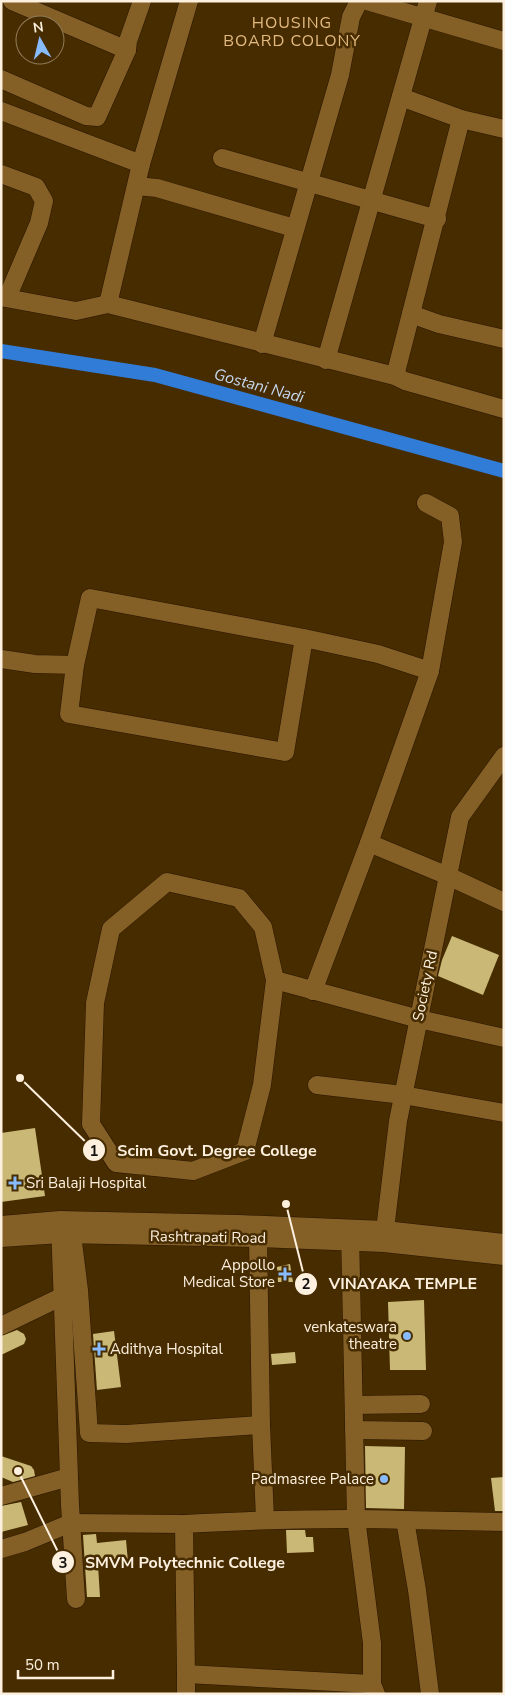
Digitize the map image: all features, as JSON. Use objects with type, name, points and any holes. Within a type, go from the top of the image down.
[{"type":"street","points":[[12,1],[127,50]]},
{"type":"street","points":[[1,79],[86,116],[97,117],[127,50],[128,40],[142,1]]},
{"type":"street","points":[[108,304],[141,164],[189,1]]},
{"type":"street","points":[[262,344],[294,228],[310,182],[340,75],[351,17],[359,1]]},
{"type":"street","points":[[367,1],[426,9],[504,41]]},
{"type":"street","points":[[326,360],[426,9]]},
{"type":"street","points":[[401,97],[461,119],[504,129]]},
{"type":"street","points":[[1,111],[141,164]]},
{"type":"street","points":[[395,376],[410,314],[437,219],[461,119]]},
{"type":"street","points":[[222,158],[437,219]]},
{"type":"street","points":[[1,174],[36,187],[44,201],[39,223],[4,297],[76,311],[108,304],[395,376],[405,382],[504,408]]},
{"type":"street","points":[[136,186],[157,188],[294,228]]},
{"type":"street","points":[[410,314],[439,324],[504,339]]},
{"type":"street","points":[[313,991],[369,843],[430,672],[453,542],[450,516],[426,503]]},
{"type":"street","points":[[304,638],[285,752],[69,714],[75,665],[90,598],[304,638],[378,654],[430,672]]},
{"type":"street","points":[[1,659],[35,664],[75,665]]},
{"type":"street","name":"Society Rd","points":[[385,1230],[398,1121],[460,817],[504,756]]},
{"type":"street","points":[[369,843],[504,902]]},
{"type":"street","points":[[167,882],[239,898],[263,927],[275,980],[262,1085],[245,1151],[193,1171],[116,1163],[91,1124],[95,1004],[111,929],[167,882]]},
{"type":"street","points":[[275,980],[418,1019],[504,1038]]},
{"type":"street","points":[[317,1085],[403,1095],[504,1113]]},
{"type":"street","name":"Rashtrapati Road","points":[[1,1224],[64,1229],[258,1238],[350,1235],[385,1230],[504,1242]]},
{"type":"street","points":[[64,1229],[63,1296],[69,1477],[76,1599]]},
{"type":"street","points":[[64,1229],[79,1290],[89,1433],[126,1434],[261,1425]]},
{"type":"street","name":"Rashtrapati Road","points":[[1,1238],[64,1229],[350,1235],[384,1243],[504,1256]]},
{"type":"street","points":[[186,1674],[374,1689],[372,1643],[356,1518],[350,1235]]},
{"type":"street","points":[[258,1238],[261,1425],[265,1519]]},
{"type":"street","points":[[1,1326],[63,1296]]},
{"type":"street","points":[[354,1405],[421,1404]]},
{"type":"street","points":[[354,1430],[423,1431]]},
{"type":"street","points":[[1,1496],[69,1477]]},
{"type":"street","points":[[1,1549],[25,1542],[71,1523],[184,1524],[265,1519],[356,1518],[504,1522]]},
{"type":"street","points":[[405,1520],[417,1590],[430,1694]]},
{"type":"street","points":[[184,1524],[186,1694]]},
{"type":"building","points":[[452,936],[499,955],[483,995],[438,976],[442,960]]},
{"type":"building","points":[[35,1128],[45,1196],[1,1202],[1,1133]]},
{"type":"building","name":"Appollo Medical Store","points":[[290,1264],[293,1282],[278,1282],[277,1267]]},
{"type":"building","name":"venkateswara theatre","points":[[424,1300],[426,1370],[390,1370],[388,1302]]},
{"type":"building","points":[[17,1330],[24,1334],[26,1339],[24,1344],[1,1355],[1,1336]]},
{"type":"building","points":[[114,1331],[121,1387],[97,1390],[93,1334]]},
{"type":"building","points":[[295,1352],[296,1363],[272,1365],[271,1354]]},
{"type":"building","name":"Padmasree Palace","points":[[365,1446],[405,1447],[404,1509],[366,1508]]},
{"type":"building","points":[[1,1456],[31,1466],[35,1476],[13,1482],[1,1477]]},
{"type":"building","points":[[504,1477],[504,1511],[495,1511],[491,1478]]},
{"type":"building","points":[[21,1502],[28,1525],[1,1532],[1,1506]]},
{"type":"building","points":[[286,1530],[305,1530],[306,1537],[313,1537],[314,1552],[287,1553]]},
{"type":"building","points":[[96,1534],[97,1543],[126,1540],[128,1562],[98,1565],[100,1597],[87,1597],[83,1535]]},
{"type":"waterway","name":"Gostani Nadi","points":[[1,351],[155,375],[504,471]]},
{"type":"place","name":"Scim Govt. Degree College","points":[[20,1078]]},
{"type":"place","name":"Sri Balaji Hospital","points":[[15,1183]]},
{"type":"place","name":"VINAYAKA TEMPLE","points":[[286,1204]]},
{"type":"place","name":"Appollo Medical Store","points":[[285,1274]]},
{"type":"place","name":"venkateswara theatre","points":[[407,1336]]},
{"type":"place","name":"Adithya Hospital","points":[[99,1349]]},
{"type":"place","name":"SMVM Polytechnic College","points":[[18,1471]]},
{"type":"place","name":"Padmasree Palace","points":[[384,1479]]},
{"type":"district","name":"HOUSING BOARD COLONY","points":[[292,32]]}]
